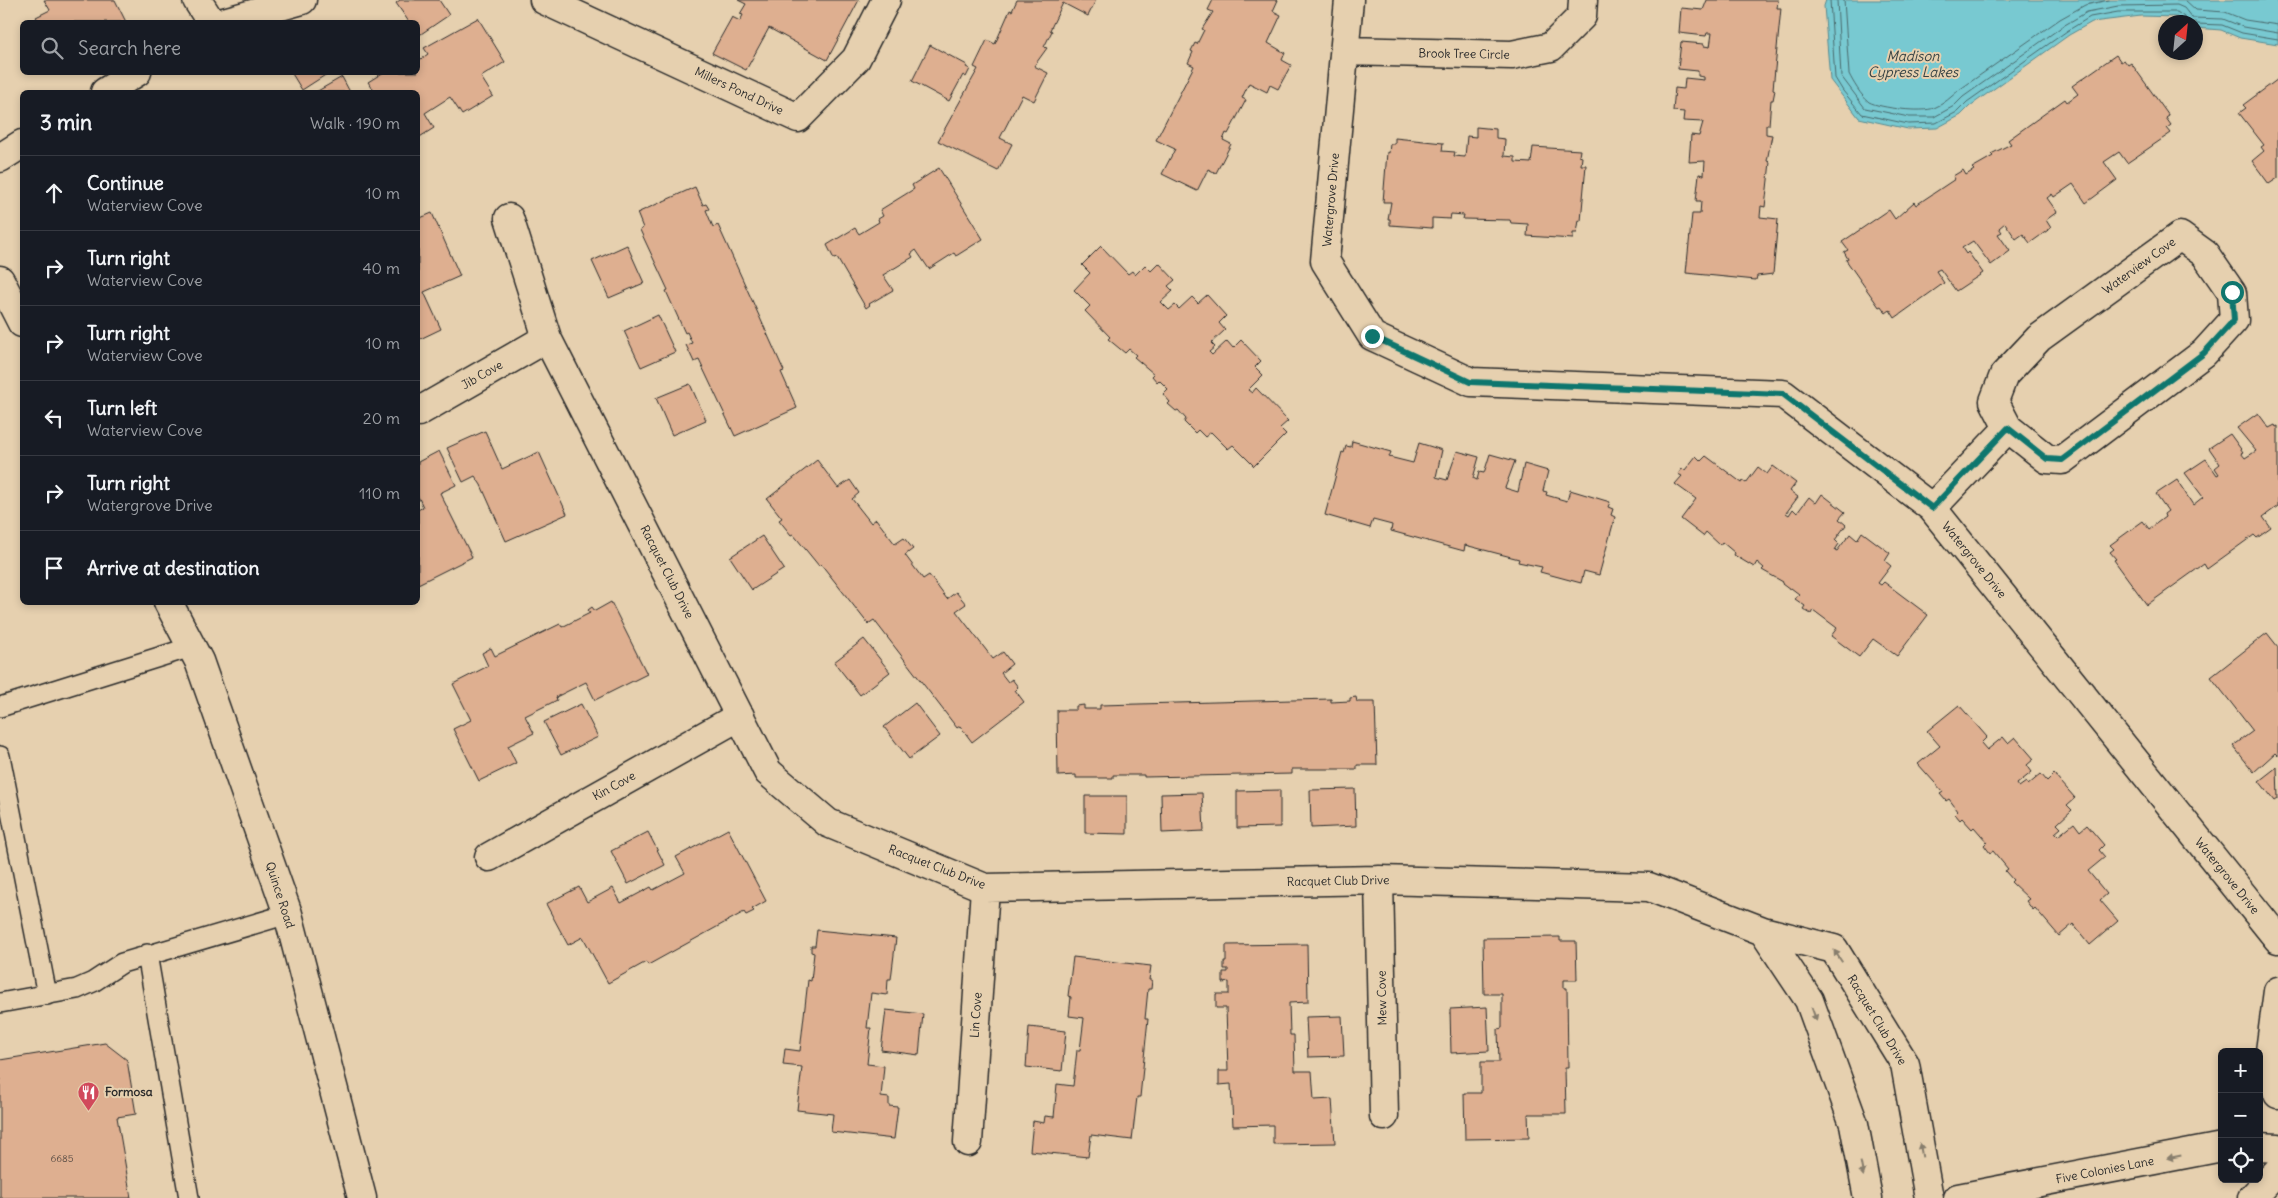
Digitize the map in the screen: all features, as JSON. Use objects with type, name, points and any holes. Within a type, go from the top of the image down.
[{"type":"street","points":[[197,0],[210,20]]},
{"type":"street","points":[[231,20],[302,0]]},
{"type":"street","name":"Millers Pond Drive","points":[[544,0],[798,118],[856,59],[886,0]]},
{"type":"street","name":"Watergrove Drive","points":[[1350,0],[1325,261],[1372,336],[1470,382],[1783,394],[1932,508],[2278,939]]},
{"type":"street","name":"Brook Tree Circle","points":[[1345,51],[1512,56],[1552,47],[1582,16],[1583,0]]},
{"type":"street","points":[[108,90],[132,75]]},
{"type":"street","points":[[0,158],[20,145]]},
{"type":"street","name":"Racquet Club Drive","points":[[509,218],[548,338],[768,772],[828,823],[984,888],[1379,880],[1650,887],[1763,930],[1834,949],[1906,1064],[1929,1198]]},
{"type":"street","name":"Waterview Cove","points":[[2180,236],[2205,254],[2232,292],[2234,320],[2204,353],[2062,460],[2047,459],[2008,428],[1994,401],[2004,375],[2039,338],[2180,236]]},
{"type":"street","points":[[0,280],[20,319]]},
{"type":"street","name":"Jib Cove","points":[[420,411],[548,338]]},
{"type":"street","points":[[1932,508],[2008,428]]},
{"type":"street","name":"Quince Road","points":[[170,605],[199,661],[288,914],[362,1198]]},
{"type":"street","name":"Kin Cove","points":[[489,857],[740,716]]},
{"type":"street","name":"Mew Cove","points":[[1379,880],[1384,1116]]},
{"type":"street","name":"Lin Cove","points":[[968,1142],[984,888]]},
{"type":"street","points":[[1763,930],[1809,1000],[1854,1124],[1868,1198]]},
{"type":"street","points":[[2278,991],[2268,1066],[2278,1094]]},
{"type":"street","points":[[2263,1147],[2278,1148]]},
{"type":"street","name":"Five Colonies Lane","points":[[1958,1198],[2218,1149]]},
{"type":"street","points":[[2252,1198],[2278,1171]]},
{"type":"lane","points":[[0,707],[191,647]]},
{"type":"lane","points":[[0,756],[48,995]]},
{"type":"lane","points":[[0,1003],[77,989],[93,982],[115,966],[147,954],[288,914]]},
{"type":"lane","points":[[147,954],[189,1198]]},
{"type":"water","name":"Madison Cypress Lakes","points":[[1826,0],[2278,0],[2278,44],[2240,38],[2221,30],[2203,29],[2203,15],[2141,16],[2092,22],[2069,35],[1970,106],[1961,115],[1937,128],[1908,129],[1859,118],[1830,80],[1824,6]]},
{"type":"building","points":[[44,0],[115,0],[125,20],[38,20],[36,17],[50,10]]},
{"type":"building","points":[[400,0],[439,0],[449,15],[420,35],[420,20],[408,20],[396,3]]},
{"type":"building","points":[[738,0],[859,0],[827,60],[769,28],[746,70],[712,53],[732,17],[740,21],[743,15],[740,14],[746,4]]},
{"type":"building","points":[[1017,0],[1096,0],[1088,16],[1063,3],[1050,30],[1052,31],[1044,47],[1047,48],[1034,66],[1048,73],[1034,101],[1022,95],[1000,138],[1012,144],[998,171],[938,141],[978,69],[974,67],[987,40],[995,44],[1010,10],[1012,11]]},
{"type":"building","points":[[1213,0],[1278,0],[1273,11],[1281,15],[1268,43],[1285,53],[1282,60],[1291,65],[1278,89],[1270,85],[1267,92],[1249,83],[1242,98],[1246,100],[1223,140],[1231,144],[1216,173],[1208,169],[1197,191],[1162,174],[1175,149],[1156,140],[1194,66],[1188,63],[1193,52],[1191,51],[1195,43],[1197,44],[1204,30],[1202,29],[1213,12],[1208,10]]},
{"type":"building","points":[[1707,0],[1778,0],[1777,8],[1781,8],[1773,89],[1775,90],[1773,100],[1771,100],[1769,125],[1766,125],[1766,134],[1772,135],[1767,161],[1770,162],[1765,207],[1761,206],[1760,217],[1778,219],[1773,274],[1757,276],[1756,280],[1686,273],[1692,214],[1700,214],[1701,201],[1696,201],[1699,174],[1704,175],[1705,161],[1689,162],[1691,135],[1699,136],[1703,122],[1683,121],[1684,112],[1673,111],[1675,88],[1684,89],[1685,78],[1704,80],[1704,77],[1698,76],[1698,71],[1678,69],[1681,42],[1704,44],[1704,46],[1710,47],[1712,33],[1707,33],[1706,36],[1679,33],[1681,8],[1703,10]]},
{"type":"building","points":[[478,18],[505,62],[481,77],[493,96],[462,115],[450,97],[425,113],[434,128],[420,137],[420,90],[374,90],[368,82],[379,75],[420,75],[420,60],[428,54],[424,48]]},
{"type":"building","points":[[930,45],[967,65],[966,67],[970,69],[966,77],[963,75],[949,101],[912,81]]},
{"type":"building","points":[[2116,55],[2121,62],[2124,60],[2128,65],[2131,63],[2169,116],[2166,118],[2171,125],[2167,128],[2171,133],[2127,163],[2119,152],[2104,162],[2117,180],[2086,203],[2073,184],[2054,197],[2052,194],[2047,198],[2057,212],[2046,220],[2051,228],[2030,243],[2023,234],[2016,239],[2005,223],[1999,228],[2002,232],[1998,234],[2010,251],[1991,265],[1973,241],[1962,248],[1966,254],[1968,252],[1983,273],[1956,291],[1940,269],[1936,271],[1944,283],[1895,318],[1890,310],[1886,313],[1881,306],[1879,307],[1846,260],[1848,259],[1844,252],[1848,250],[1842,242],[1889,210],[1895,219],[1914,202],[1916,205],[1955,179],[1953,176],[1963,170],[1966,175],[1974,170],[1972,168],[1993,156],[1991,154],[2011,144],[2008,140],[2065,99],[2067,102],[2078,94],[2072,86]]},
{"type":"building","points":[[293,75],[325,75],[302,90]]},
{"type":"building","points":[[342,77],[349,90],[319,90]]},
{"type":"building","points":[[2278,79],[2278,178],[2269,184],[2252,161],[2264,151],[2261,147],[2264,145],[2239,113],[2246,108],[2243,105]]},
{"type":"building","points":[[1476,127],[1496,129],[1496,138],[1505,139],[1504,156],[1515,157],[1515,162],[1531,163],[1533,147],[1580,150],[1579,156],[1582,157],[1581,165],[1586,165],[1581,221],[1579,220],[1577,233],[1573,233],[1573,239],[1527,236],[1528,224],[1511,223],[1510,220],[1463,219],[1464,215],[1451,214],[1450,219],[1432,218],[1432,228],[1390,225],[1390,219],[1388,219],[1391,202],[1383,202],[1387,152],[1389,153],[1390,144],[1395,144],[1395,138],[1443,143],[1442,151],[1455,152],[1454,156],[1465,157],[1467,136],[1476,137]]},
{"type":"building","points":[[939,168],[983,239],[956,256],[954,253],[929,269],[916,250],[911,254],[913,257],[883,275],[893,290],[869,304],[866,308],[837,258],[834,259],[827,245],[855,228],[859,234],[879,222],[878,219],[883,216],[880,210],[914,189],[912,185]]},
{"type":"building","points":[[695,187],[703,205],[706,204],[709,209],[706,210],[713,227],[718,225],[784,371],[781,372],[797,408],[735,436],[699,360],[694,362],[686,345],[692,343],[687,332],[685,333],[666,291],[668,290],[640,230],[643,228],[637,213]]},
{"type":"building","points":[[432,213],[460,276],[424,292],[441,329],[420,339],[420,218]]},
{"type":"building","points":[[627,245],[644,283],[609,298],[592,261]]},
{"type":"building","points":[[1101,246],[1128,274],[1132,271],[1135,275],[1145,265],[1151,271],[1159,263],[1175,280],[1168,286],[1173,291],[1161,302],[1169,310],[1175,305],[1179,309],[1192,297],[1198,303],[1207,295],[1226,316],[1219,323],[1225,330],[1211,343],[1215,347],[1209,352],[1212,355],[1227,341],[1233,348],[1241,340],[1261,361],[1255,367],[1263,375],[1248,390],[1252,393],[1256,388],[1288,421],[1280,428],[1286,434],[1254,466],[1233,445],[1228,449],[1211,432],[1205,437],[1198,430],[1195,433],[1184,422],[1186,419],[1178,410],[1176,411],[1168,404],[1170,402],[1163,394],[1168,389],[1159,380],[1157,382],[1152,376],[1154,374],[1134,357],[1136,355],[1129,349],[1125,353],[1108,339],[1110,337],[1085,311],[1090,306],[1074,290],[1090,273],[1082,265]]},
{"type":"building","points":[[658,315],[675,352],[641,367],[624,331]]},
{"type":"building","points":[[690,384],[706,420],[672,435],[656,398]]},
{"type":"building","points":[[2258,413],[2269,428],[2275,425],[2276,427],[2278,426],[2278,506],[2263,517],[2271,528],[2257,538],[2254,535],[2207,569],[2204,564],[2147,605],[2114,560],[2116,559],[2110,552],[2114,549],[2110,545],[2143,521],[2149,529],[2165,517],[2164,514],[2168,511],[2156,494],[2177,480],[2193,505],[2203,497],[2185,473],[2206,459],[2217,475],[2219,474],[2215,468],[2220,464],[2209,448],[2230,434],[2245,458],[2256,451],[2237,428]]},
{"type":"building","points":[[485,431],[502,469],[539,452],[567,514],[506,541],[481,485],[475,476],[463,482],[447,448]]},
{"type":"building","points":[[1352,441],[1391,452],[1389,457],[1413,463],[1419,443],[1442,450],[1436,477],[1447,480],[1457,451],[1479,457],[1473,478],[1477,480],[1479,472],[1484,473],[1490,454],[1515,461],[1505,488],[1518,492],[1524,464],[1548,471],[1543,491],[1547,492],[1546,495],[1567,501],[1570,490],[1610,502],[1608,507],[1613,509],[1611,515],[1615,517],[1599,575],[1584,571],[1581,583],[1540,572],[1542,567],[1518,562],[1519,559],[1465,545],[1464,551],[1391,531],[1392,525],[1373,520],[1370,528],[1325,515],[1342,452],[1344,453],[1346,446],[1351,447]]},
{"type":"building","points":[[439,451],[456,485],[440,493],[472,557],[420,583],[420,509],[423,507],[420,500],[420,461]]},
{"type":"building","points":[[1696,456],[1701,461],[1706,456],[1742,483],[1743,481],[1746,483],[1758,467],[1767,474],[1773,466],[1796,483],[1790,491],[1798,497],[1786,513],[1789,515],[1793,509],[1797,513],[1809,497],[1816,503],[1822,494],[1845,512],[1839,519],[1846,525],[1835,540],[1839,544],[1835,550],[1837,551],[1850,534],[1857,540],[1862,532],[1890,553],[1885,561],[1891,566],[1878,583],[1881,585],[1884,582],[1928,615],[1897,656],[1873,639],[1859,657],[1831,636],[1837,628],[1813,610],[1811,614],[1803,609],[1805,606],[1795,599],[1799,594],[1791,588],[1790,590],[1782,584],[1783,582],[1762,570],[1764,568],[1757,562],[1754,567],[1734,555],[1735,553],[1722,542],[1720,545],[1706,532],[1703,536],[1681,519],[1696,499],[1675,484],[1682,476],[1678,474],[1682,469],[1685,470]]},
{"type":"building","points":[[817,460],[838,488],[850,480],[859,493],[852,499],[871,523],[876,519],[895,544],[904,538],[913,549],[905,555],[923,579],[929,575],[947,599],[956,592],[966,604],[956,611],[993,659],[1003,652],[1012,664],[1001,673],[1008,682],[1012,679],[1018,687],[1015,690],[1024,702],[972,742],[960,726],[957,728],[874,620],[868,624],[821,564],[819,566],[793,534],[791,535],[779,520],[782,518],[767,499]]},
{"type":"building","points":[[762,536],[784,569],[752,590],[730,557]]},
{"type":"building","points":[[611,602],[647,674],[595,700],[586,682],[556,697],[557,700],[525,716],[534,733],[508,746],[516,763],[479,781],[453,729],[471,720],[453,684],[488,666],[482,653],[491,648],[495,656],[560,624],[562,627],[590,613],[588,610],[592,607],[595,611]]},
{"type":"building","points":[[2267,633],[2278,647],[2278,756],[2275,753],[2254,772],[2233,746],[2253,731],[2211,677]]},
{"type":"building","points":[[864,639],[890,672],[860,695],[834,662]]},
{"type":"building","points":[[1356,697],[1357,702],[1375,702],[1377,765],[1357,765],[1357,769],[1292,769],[1292,774],[1144,777],[1144,775],[1113,775],[1113,778],[1076,778],[1076,775],[1058,776],[1057,710],[1076,710],[1076,706],[1084,705],[1084,709],[1100,709],[1100,705],[1331,699],[1331,702],[1350,701],[1350,698]]},
{"type":"building","points":[[915,703],[940,736],[909,759],[884,727]]},
{"type":"building","points":[[581,704],[598,737],[561,755],[544,722]]},
{"type":"building","points":[[1959,705],[1987,737],[1981,743],[1987,750],[2003,737],[2008,743],[2015,737],[2034,759],[2027,765],[2032,772],[2017,784],[2019,787],[2026,782],[2028,785],[2041,774],[2047,781],[2054,774],[2075,798],[2067,805],[2072,810],[2057,824],[2061,828],[2055,833],[2058,836],[2074,823],[2080,831],[2087,825],[2104,845],[2099,850],[2105,857],[2088,871],[2107,894],[2100,900],[2118,921],[2090,945],[2073,924],[2059,936],[2035,908],[2033,910],[2026,901],[2029,899],[2011,882],[2013,880],[2005,871],[2008,869],[1993,851],[1990,853],[1984,845],[1987,842],[1974,827],[1972,829],[1962,818],[1960,820],[1955,814],[1958,811],[1949,799],[1946,801],[1940,794],[1943,792],[1918,764],[1940,746],[1927,731]]},
{"type":"building","points":[[2277,767],[2278,799],[2275,801],[2259,781]]},
{"type":"building","points":[[1355,789],[1356,826],[1311,828],[1310,790]]},
{"type":"building","points":[[1280,790],[1280,827],[1237,828],[1237,791]]},
{"type":"building","points":[[1202,793],[1204,831],[1162,833],[1161,794]]},
{"type":"building","points":[[1085,796],[1127,796],[1127,834],[1085,833]]},
{"type":"building","points":[[728,829],[766,901],[752,909],[754,911],[746,915],[744,912],[648,965],[646,962],[608,983],[583,937],[568,945],[546,904],[579,887],[587,902],[613,888],[621,903],[651,887],[653,890],[685,873],[676,857]]},
{"type":"building","points":[[648,832],[665,865],[628,884],[611,851]]},
{"type":"building","points":[[817,930],[896,938],[891,979],[888,979],[887,995],[871,993],[867,1028],[871,1028],[867,1064],[884,1066],[881,1097],[889,1098],[889,1106],[898,1107],[894,1139],[831,1132],[833,1114],[797,1110],[802,1067],[783,1065],[785,1049],[800,1051],[808,980],[811,981],[814,953],[811,952],[811,946],[815,946]]},
{"type":"building","points":[[1560,937],[1560,941],[1576,941],[1577,980],[1564,980],[1564,988],[1567,988],[1568,1068],[1565,1068],[1566,1114],[1528,1114],[1529,1138],[1465,1139],[1464,1093],[1481,1093],[1481,1062],[1499,1062],[1498,1029],[1502,1028],[1502,994],[1484,994],[1483,938]]},
{"type":"building","points":[[1307,944],[1308,1002],[1289,1003],[1290,1035],[1294,1035],[1295,1071],[1312,1071],[1314,1100],[1332,1099],[1335,1143],[1273,1144],[1273,1125],[1233,1126],[1231,1084],[1219,1085],[1219,1071],[1228,1071],[1226,1008],[1216,1008],[1216,994],[1229,994],[1229,982],[1223,983],[1223,972],[1228,972],[1228,969],[1224,969],[1226,945]]},
{"type":"building","points":[[1073,957],[1151,966],[1149,980],[1152,980],[1151,989],[1148,989],[1145,1019],[1148,1019],[1140,1097],[1137,1097],[1132,1140],[1091,1135],[1088,1157],[1030,1151],[1033,1121],[1044,1123],[1045,1116],[1054,1117],[1057,1084],[1073,1086],[1077,1050],[1080,1050],[1084,1018],[1069,1016],[1071,997],[1068,996]]},
{"type":"building","points":[[1487,1007],[1489,1051],[1451,1053],[1450,1009]]},
{"type":"building","points":[[886,1010],[923,1014],[919,1055],[881,1050]]},
{"type":"building","points":[[1342,1016],[1344,1056],[1308,1057],[1306,1017]]},
{"type":"building","points":[[1029,1027],[1066,1031],[1062,1071],[1026,1067]]},
{"type":"building","points":[[105,1043],[127,1060],[136,1114],[117,1117],[131,1198],[0,1198],[0,1060]]},
{"type":"place","name":"Formosa","points":[[89,1111]]},
{"type":"route","points":[[1372,336],[1470,382],[1783,394],[1932,508],[2008,428],[2047,459],[2062,460],[2204,353],[2234,320],[2232,292]]}]
